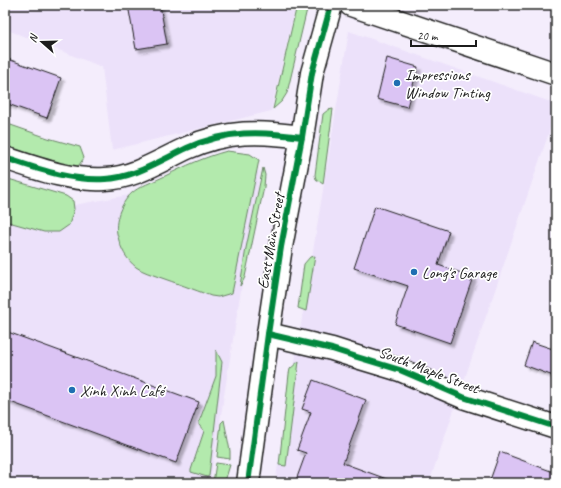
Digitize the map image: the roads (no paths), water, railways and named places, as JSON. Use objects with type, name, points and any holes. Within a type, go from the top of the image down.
[{"type":"street","name":"East Main Street","points":[[248,483],[281,247],[302,137],[312,73],[331,5]]},
{"type":"street","points":[[351,5],[556,74]]},
{"type":"street","points":[[5,158],[52,173],[78,178],[106,179],[132,174],[189,147],[220,136],[246,132],[275,133],[302,137]]},
{"type":"street","name":"South Maple Street","points":[[268,334],[332,349],[400,370],[463,397],[556,427]]},
{"type":"place","name":"Impressions Window Tinting","points":[[397,83]]},
{"type":"place","name":"Long's Garage","points":[[414,272]]},
{"type":"place","name":"Xinh Xinh Café","points":[[72,390]]}]
